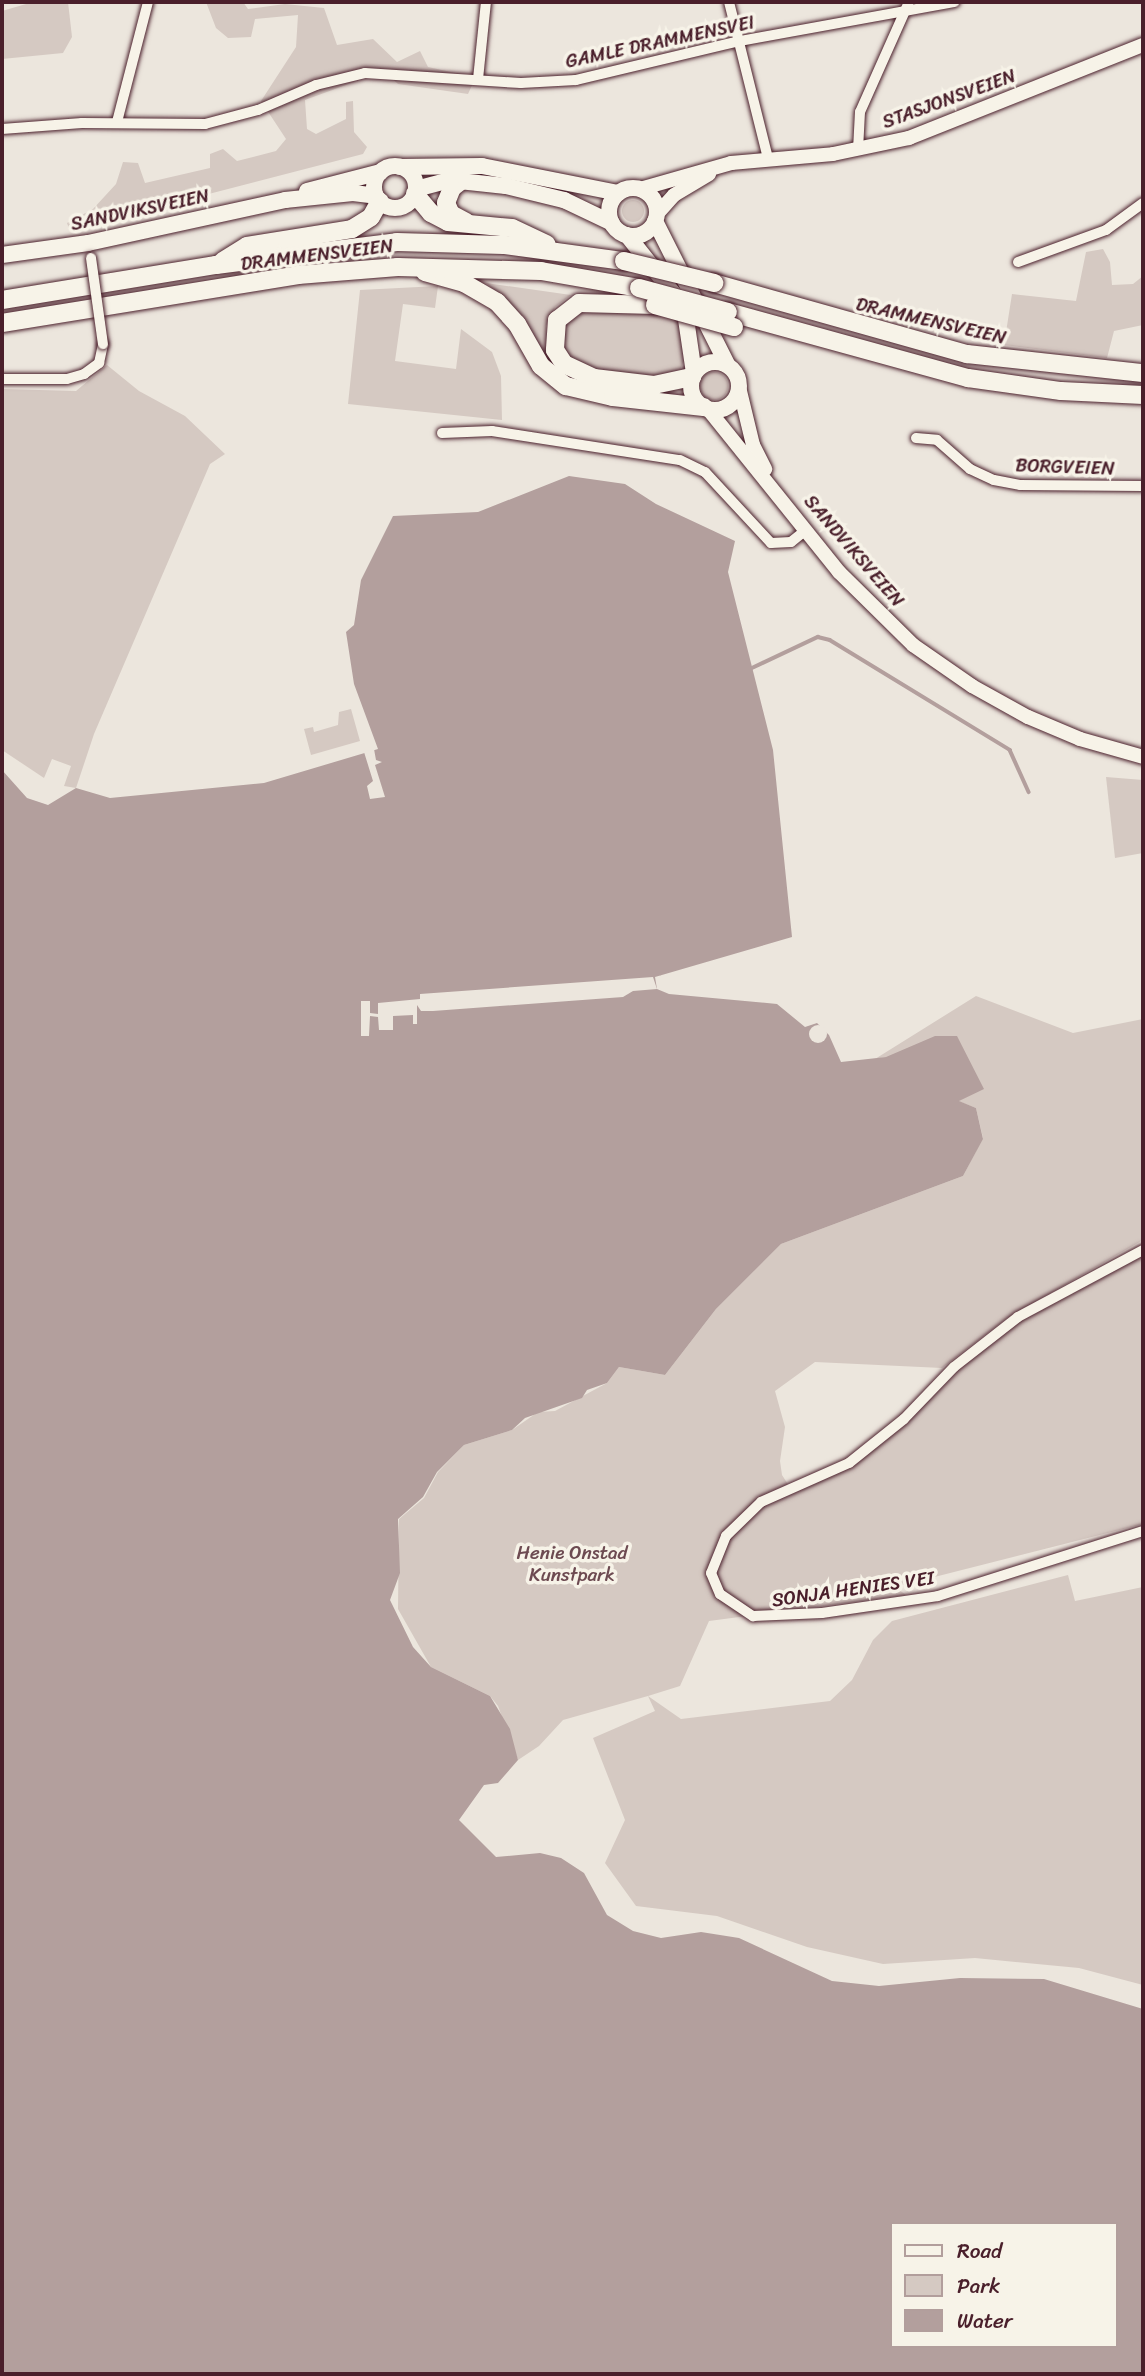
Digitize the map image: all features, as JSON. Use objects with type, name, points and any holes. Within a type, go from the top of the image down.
[{"type":"highway","points":[[461,181],[452,188],[446,203],[452,214],[466,222]]},
{"type":"highway","points":[[415,192],[439,219],[512,228],[560,250]]},
{"type":"highway","points":[[216,265],[247,246],[352,229],[370,217],[378,199]]},
{"type":"highway","name":"DRAMMENSVEIEN","points":[[2,300],[216,265],[397,242],[560,250],[624,261],[714,283],[967,354],[1143,373]]},
{"type":"highway","points":[[398,267],[455,280],[486,294],[517,324],[541,366],[566,386],[613,397],[705,408]]},
{"type":"highway","name":"DRAMMENSVEIEN","points":[[11,322],[298,275],[398,267],[511,268],[639,288],[731,319]]},
{"type":"highway","points":[[693,375],[654,385],[594,378],[564,365],[555,350],[557,320],[579,303],[655,305],[761,322],[968,378],[1061,391],[1143,396]]},
{"type":"main road","name":"STASJONSVEIEN","points":[[640,189],[719,168],[768,159],[858,150],[932,131],[1143,45]]},
{"type":"main road","points":[[482,166],[618,193],[640,189],[653,198],[656,218],[727,364],[736,374],[739,387],[731,404],[705,408],[692,394],[693,375],[686,319],[674,293],[627,235],[612,223],[545,194],[461,181],[439,181],[415,192],[401,207],[378,199],[374,186],[381,172],[400,167],[482,166]]},
{"type":"main road","points":[[400,167],[411,174],[415,192]]},
{"type":"main road","name":"STASJONSVEIEN","points":[[656,218],[674,195],[719,168]]},
{"type":"main road","name":"SANDVIKSVEIEN","points":[[285,200],[334,182],[381,172]]},
{"type":"main road","name":"SANDVIKSVEIEN","points":[[2,255],[90,251],[179,224],[285,200],[353,192],[378,199]]},
{"type":"main road","points":[[612,223],[610,207],[618,193]]},
{"type":"main road","points":[[627,235],[643,233],[656,218]]},
{"type":"main road","points":[[693,375],[711,361],[727,364]]},
{"type":"main road","name":"SANDVIKSVEIEN","points":[[739,387],[753,445],[778,495]]},
{"type":"main road","name":"SANDVIKSVEIEN","points":[[705,408],[870,606],[934,660],[1028,717],[1080,739],[1143,757]]},
{"type":"street","points":[[117,122],[148,2]]},
{"type":"street","points":[[478,79],[486,2]]},
{"type":"street","points":[[729,2],[768,159]]},
{"type":"street","name":"GAMLE DRAMMENSVEI","points":[[2,130],[117,122],[205,124],[258,110],[316,85],[365,73],[478,79],[576,80],[740,41],[907,6],[954,2]]},
{"type":"street","points":[[858,150],[860,113],[907,6]]},
{"type":"street","points":[[1018,262],[1106,230],[1143,203]]},
{"type":"street","points":[[2,379],[67,379],[84,374],[99,362],[103,344],[90,251]]},
{"type":"street","points":[[442,433],[492,430],[680,460],[705,472],[771,543],[791,542],[806,530]]},
{"type":"street","name":"BORGVEIEN","points":[[916,438],[937,440],[970,468],[994,480],[1020,485],[1143,486]]},
{"type":"street","name":"SONJA HENIES VEI","points":[[1143,1250],[1009,1323],[849,1463],[761,1502],[746,1514],[718,1550],[711,1573],[714,1585],[729,1603],[768,1618],[938,1596],[1143,1531]]},
{"type":"green space","points":[[33,2],[68,2],[72,37],[63,53],[2,59],[2,11]]},
{"type":"green space","points":[[206,2],[243,2],[248,9],[285,4],[324,8],[337,45],[373,39],[397,62],[420,51],[428,67],[465,75],[473,83],[468,94],[398,84],[384,71],[305,100],[307,129],[316,134],[346,119],[346,102],[353,101],[354,132],[367,147],[363,154],[201,196],[185,207],[70,231],[67,223],[93,209],[116,184],[123,162],[138,163],[145,183],[210,168],[210,154],[223,149],[237,161],[276,151],[286,139],[261,101],[296,47],[298,15],[255,19],[251,37],[228,38],[216,28]]},
{"type":"green space","points":[[633,200],[641,203],[644,211],[641,219],[633,222],[625,219],[622,211],[625,203]]},
{"type":"green space","points":[[1103,249],[1110,262],[1112,285],[1133,284],[1143,276],[1143,325],[1114,331],[1107,358],[1004,345],[1012,294],[1076,301],[1086,252]]},
{"type":"green space","points":[[486,283],[571,295],[555,307],[546,326],[548,354],[542,356],[515,308]]},
{"type":"green space","points":[[438,286],[435,308],[403,304],[395,361],[456,369],[461,329],[492,352],[501,376],[502,420],[348,404],[360,290]]},
{"type":"green space","points":[[611,306],[678,317],[686,356],[680,370],[662,378],[601,374],[566,357],[559,333],[572,312]]},
{"type":"green space","points":[[107,365],[139,391],[185,416],[225,454],[210,464],[94,734],[76,788],[64,786],[71,766],[52,759],[44,778],[2,750],[2,389],[76,391]]},
{"type":"green space","points":[[714,372],[724,376],[728,386],[724,396],[714,400],[704,396],[700,386],[704,376]]},
{"type":"green space","points":[[351,709],[360,741],[311,755],[304,729],[313,727],[314,732],[338,725],[339,712]]},
{"type":"green space","points":[[1106,777],[1143,780],[1143,853],[1115,858]]},
{"type":"green space","name":"Henie Onstad Kunstpark","points":[[976,996],[1073,1033],[1143,1019],[1143,1240],[1007,1318],[942,1368],[815,1362],[775,1391],[785,1427],[780,1461],[782,1475],[793,1492],[851,1466],[912,1416],[1004,1326],[1143,1252],[1143,1524],[895,1587],[906,1595],[709,1621],[680,1686],[563,1720],[539,1746],[518,1760],[498,1706],[490,1696],[431,1667],[398,1609],[399,1519],[424,1498],[438,1472],[464,1445],[512,1430],[538,1412],[555,1411],[607,1383],[619,1367],[665,1375],[716,1309],[781,1244],[963,1176],[983,1138],[976,1108],[958,1101],[974,1092],[886,1057],[875,1059]]},
{"type":"green space","points":[[1068,1575],[1075,1601],[1143,1587],[1143,1985],[1079,1968],[975,1958],[883,1964],[807,1947],[717,1916],[636,1906],[605,1863],[625,1820],[593,1738],[655,1711],[648,1696],[681,1719],[830,1701],[852,1680],[873,1640],[892,1621]]},
{"type":"water","points":[[569,476],[625,484],[656,504],[735,541],[728,572],[773,750],[792,937],[655,977],[657,989],[669,994],[777,1004],[805,1027],[817,1023],[829,1035],[841,1062],[886,1057],[935,1036],[957,1036],[984,1089],[959,1101],[976,1108],[983,1139],[963,1176],[781,1244],[716,1309],[665,1375],[619,1367],[607,1383],[587,1390],[582,1398],[525,1418],[512,1430],[464,1445],[437,1472],[423,1497],[398,1519],[400,1573],[390,1600],[413,1647],[431,1667],[490,1696],[510,1729],[518,1760],[498,1783],[484,1785],[459,1820],[496,1857],[540,1853],[561,1858],[584,1873],[607,1915],[633,1931],[661,1938],[701,1932],[739,1938],[832,1981],[879,1986],[960,1978],[1044,1979],[1143,2009],[1143,2374],[2,2374],[2,770],[27,798],[48,805],[76,788],[110,798],[264,783],[378,749],[354,684],[346,632],[354,625],[361,580],[393,516],[478,512]]},
{"type":"pier","points":[[374,749],[376,760],[382,762],[375,765],[385,797],[370,799],[367,786],[373,781],[364,752]]},
{"type":"pier","points":[[653,977],[657,989],[633,991],[623,997],[433,1011],[421,1011],[417,1005],[417,1024],[413,1024],[413,1015],[393,1016],[393,1030],[379,1030],[378,1017],[370,1016],[369,1036],[361,1036],[361,1001],[370,1001],[370,1013],[378,1014],[378,1003],[420,999],[420,994]]},
{"type":"pier","points":[[818,1025],[824,1028],[827,1034],[824,1040],[818,1043],[812,1040],[809,1034],[812,1028]]},
{"type":"waterway","points":[[752,668],[818,637],[830,640],[1010,750],[1029,792]]}]
